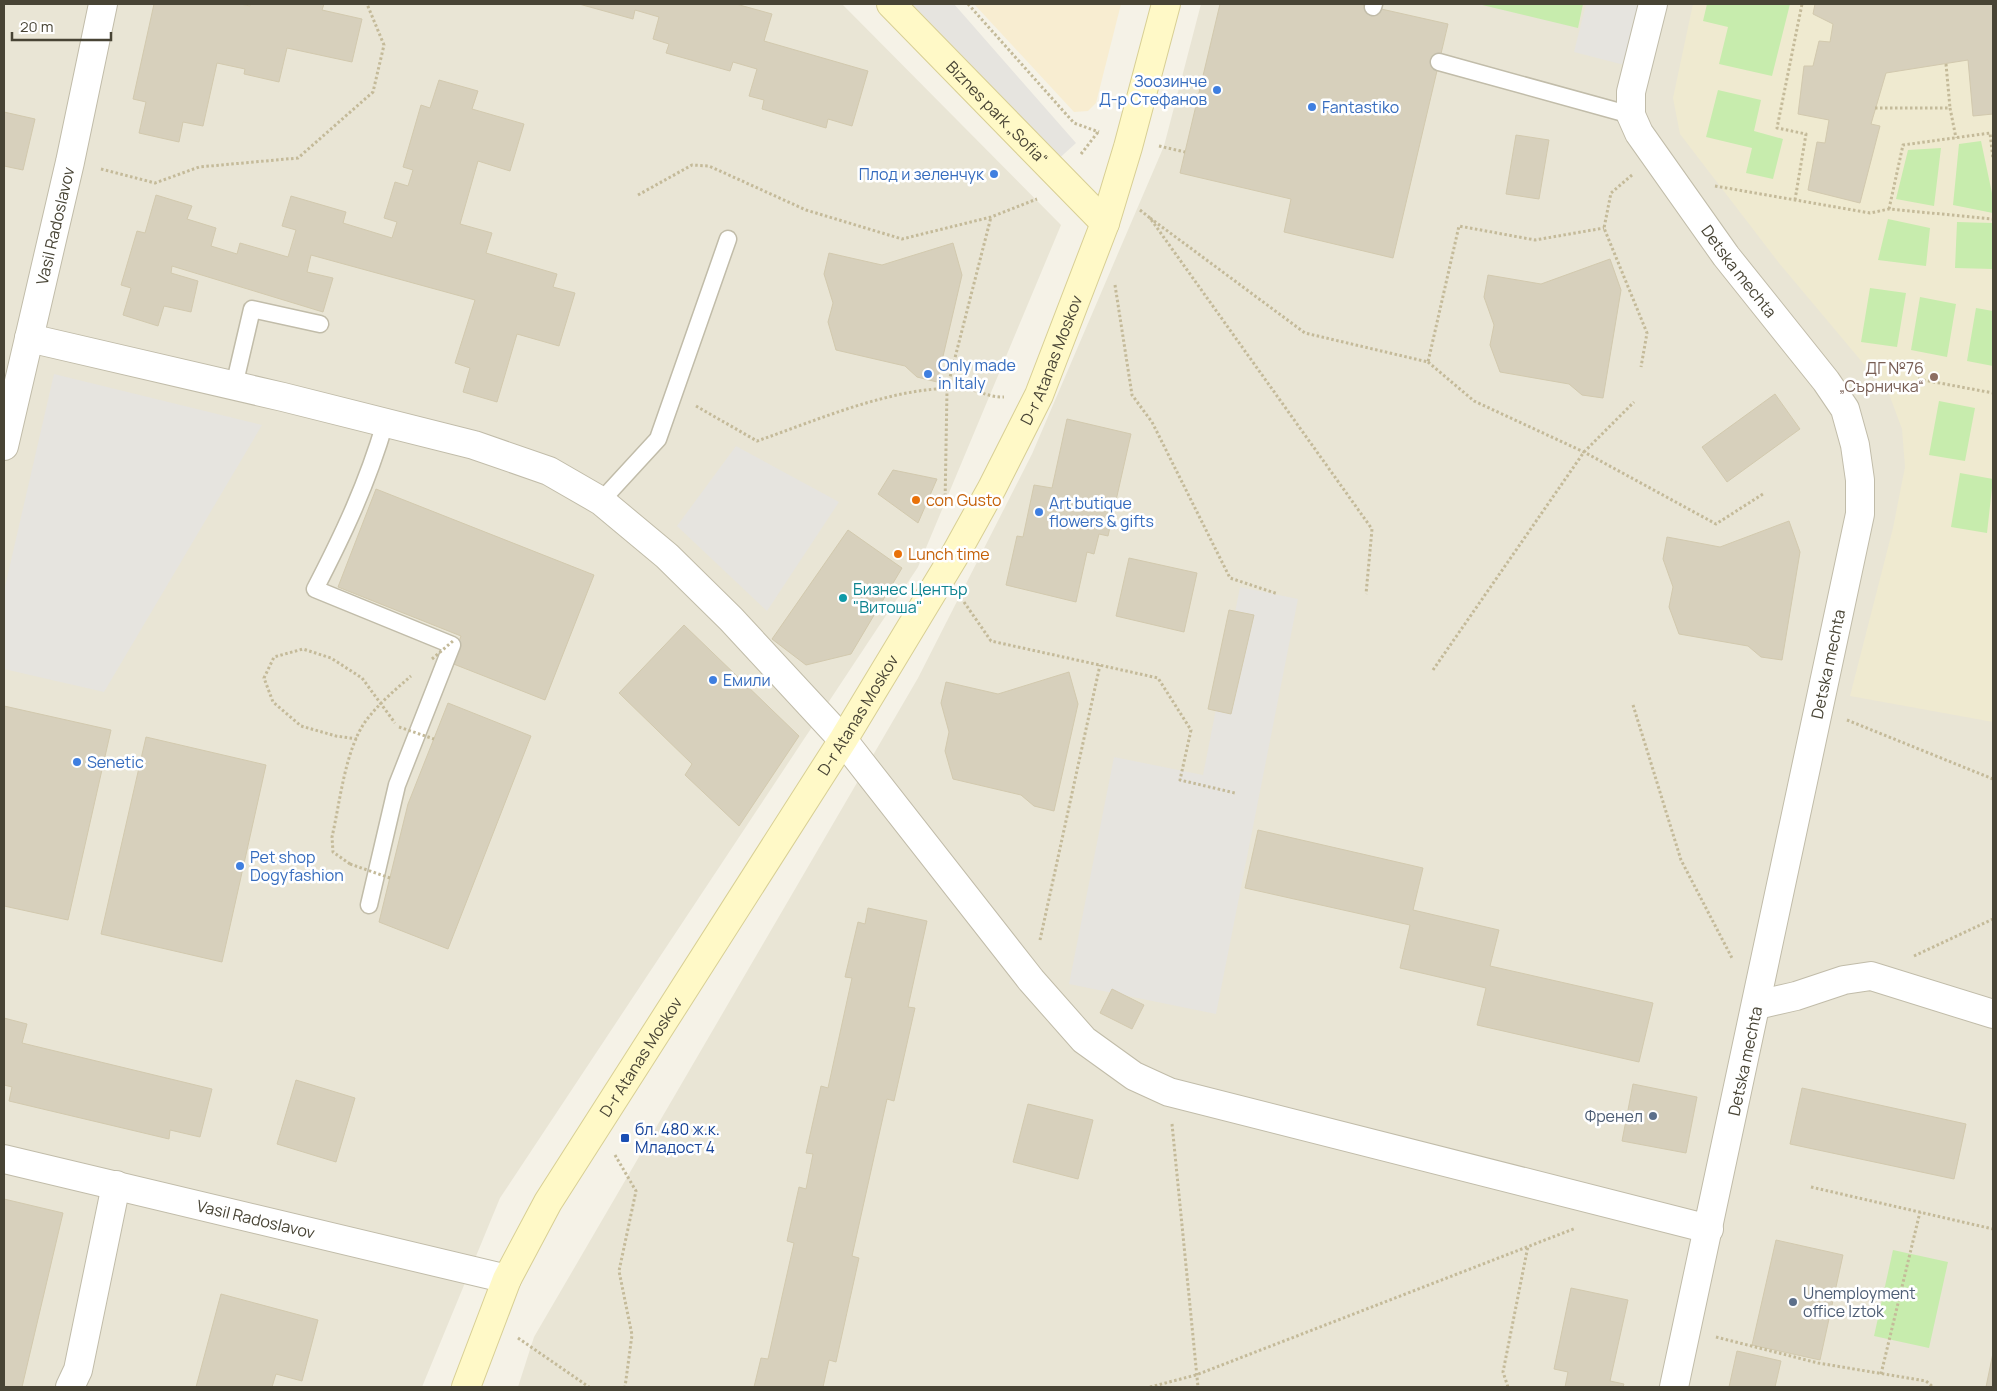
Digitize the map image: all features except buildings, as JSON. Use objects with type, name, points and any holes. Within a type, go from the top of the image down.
[{"type":"street","name":"Vasil Radoslavov","points":[[4,446],[70,162],[103,4]]},
{"type":"street","name":"Biznes park „Sofia“","points":[[891,4],[1105,223]]},
{"type":"street","name":"D-r Atanas Moskov","points":[[466,1387],[507,1279],[548,1202],[842,740],[944,572],[992,488],[1039,395],[1105,223],[1128,147],[1166,4]]},
{"type":"street","name":"Detska mechta","points":[[1653,4],[1631,92],[1631,115],[1639,133],[1675,181],[1726,256],[1826,380],[1845,409],[1860,480],[1860,514],[1757,1005],[1674,1387]]},
{"type":"street","points":[[29,338],[474,445],[549,471],[601,501],[667,556],[842,740],[1031,980],[1084,1040],[1134,1076],[1169,1092],[1709,1228]]},
{"type":"street","points":[[1757,1005],[1796,996],[1844,980],[1871,976],[1993,1014]]},
{"type":"street","name":"Vasil Radoslavov","points":[[4,1159],[507,1279]]},
{"type":"street","points":[[70,1387],[78,1370],[116,1185]]},
{"type":"lane","points":[[1439,62],[1631,115]]},
{"type":"lane","points":[[601,501],[658,439],[728,239]]},
{"type":"lane","points":[[234,386],[252,309],[320,324]]},
{"type":"lane","points":[[369,905],[397,785],[452,645],[315,589],[348,526],[369,476],[385,423]]},
{"type":"path","points":[[70,162],[155,183],[199,167],[298,158],[373,92],[384,45],[367,4]]},
{"type":"path","points":[[968,4],[1074,123],[1098,132],[1128,147]]},
{"type":"path","points":[[1794,200],[1806,134],[1777,128],[1802,4]]},
{"type":"path","points":[[1946,64],[1950,108],[1956,138]]},
{"type":"path","points":[[1875,108],[1950,108]]},
{"type":"path","points":[[1889,209],[1903,145],[1990,133],[1993,159]]},
{"type":"path","points":[[1164,146],[1185,152]]},
{"type":"path","points":[[1641,367],[1647,333],[1604,228],[1611,192],[1655,155]]},
{"type":"path","points":[[638,195],[692,165],[709,166],[806,210],[902,239],[991,217],[1042,197]]},
{"type":"path","points":[[1675,181],[1870,213],[1889,209],[1993,219]]},
{"type":"path","points":[[1116,189],[1150,218],[1305,333],[1428,362],[1474,401],[1584,452],[1716,524],[1763,494]]},
{"type":"path","points":[[945,515],[947,389],[991,217]]},
{"type":"path","points":[[1150,218],[1372,529],[1366,594]]},
{"type":"path","points":[[1428,362],[1459,226],[1535,240],[1604,228]]},
{"type":"path","points":[[1114,280],[1132,395],[1152,422],[1230,578],[1278,594]]},
{"type":"path","points":[[1918,379],[1993,393]]},
{"type":"path","points":[[674,393],[757,441],[891,396],[961,388],[996,398],[1039,395]]},
{"type":"path","points":[[1433,670],[1584,452],[1634,402]]},
{"type":"path","points":[[944,572],[990,641],[1158,678],[1191,730],[1180,780],[1235,793]]},
{"type":"path","points":[[425,664],[453,641]]},
{"type":"path","points":[[357,739],[336,736],[301,726],[273,702],[264,678],[274,657],[303,649],[331,658],[362,678],[399,727],[434,739]]},
{"type":"path","points":[[1031,980],[1100,665]]},
{"type":"path","points":[[390,878],[350,864],[333,852],[332,837],[353,744],[365,723],[381,704],[418,670]]},
{"type":"path","points":[[1633,705],[1681,860],[1734,962]]},
{"type":"path","points":[[1819,708],[1993,779]]},
{"type":"path","points":[[1871,976],[1993,919]]},
{"type":"path","points":[[1169,1092],[1198,1387]]},
{"type":"path","points":[[597,1124],[636,1191],[618,1271],[632,1335],[625,1387]]},
{"type":"path","points":[[1811,1187],[1993,1229]]},
{"type":"path","points":[[1881,1374],[1920,1212]]},
{"type":"path","points":[[1150,1387],[1196,1375],[1582,1225]]},
{"type":"path","points":[[1508,1387],[1503,1372],[1528,1246]]},
{"type":"path","points":[[520,1340],[589,1387]]},
{"type":"path","points":[[1735,1342],[1818,1363],[1926,1382],[1933,1387]]},
{"type":"shaded area","points":[[4,4],[842,4],[1061,225],[918,567],[500,1198],[422,1387],[4,1387]]},
{"type":"shaded area","points":[[911,4],[954,4],[1076,143],[1054,163]]},
{"type":"shaded area","points":[[974,4],[1121,4],[1096,103],[1088,111],[1074,112]]},
{"type":"shaded area","points":[[1201,4],[1993,4],[1993,1387],[518,1387],[534,1337],[918,678],[1032,454],[1164,146]]},
{"type":"shaded area","points":[[1586,4],[1648,4],[1632,67],[1574,52]]},
{"type":"shaded area","name":"ДГ №76 „Сърничка“","points":[[1693,4],[1993,4],[1993,722],[1850,696],[1893,528],[1905,467],[1902,429],[1889,394],[1779,263],[1680,134],[1673,98]]},
{"type":"shaded area","points":[[54,374],[262,425],[104,692],[4,669],[4,591]]},
{"type":"shaded area","points":[[736,446],[839,502],[767,611],[677,526]]},
{"type":"shaded area","points":[[1240,587],[1298,599],[1216,1014],[1069,984],[1114,757],[1203,775]]},
{"type":"green space","points":[[1478,4],[1583,4],[1578,28]]},
{"type":"green space","points":[[1707,4],[1790,4],[1772,76],[1719,64],[1728,27],[1703,21]]},
{"type":"green space","points":[[1718,90],[1761,100],[1754,131],[1783,139],[1773,179],[1746,173],[1752,148],[1706,137]]},
{"type":"green space","points":[[1981,141],[1993,198],[1993,213],[1953,205],[1959,144]]},
{"type":"green space","points":[[1941,148],[1934,206],[1896,199],[1908,150]]},
{"type":"green space","points":[[1888,219],[1930,228],[1926,266],[1878,260]]},
{"type":"green space","points":[[1957,222],[1993,223],[1993,269],[1955,268]]},
{"type":"green space","points":[[1870,288],[1906,293],[1897,347],[1861,342]]},
{"type":"green space","points":[[1920,297],[1956,304],[1947,357],[1911,350]]},
{"type":"green space","points":[[1976,308],[1993,311],[1993,366],[1967,361]]},
{"type":"green space","points":[[1939,401],[1975,408],[1965,461],[1929,455]]},
{"type":"green space","points":[[1960,473],[1993,479],[1987,533],[1951,527]]},
{"type":"green space","points":[[1893,1250],[1948,1262],[1929,1348],[1874,1336]]},
{"type":"place","name":"Зоозинче Д-р Стефанов","points":[[1217,90]]},
{"type":"place","name":"Fantastiko","points":[[1312,107]]},
{"type":"place","name":"Плод и зеленчук","points":[[994,174]]},
{"type":"place","name":"Only made in Italy","points":[[928,374]]},
{"type":"place","name":"ДГ №76 „Сърничка“","points":[[1934,377]]},
{"type":"place","name":"con Gusto","points":[[916,500]]},
{"type":"place","name":"Art butique flowers & gifts","points":[[1039,512]]},
{"type":"place","name":"Lunch time","points":[[898,554]]},
{"type":"place","name":"Бизнес Център \"Витоша\"","points":[[843,598]]},
{"type":"place","name":"Емили","points":[[713,680]]},
{"type":"place","name":"Senetic","points":[[77,762]]},
{"type":"place","name":"Pet shop Dogyfashion","points":[[240,866]]},
{"type":"place","name":"Френел","points":[[1653,1116]]},
{"type":"place","name":"бл. 480 ж.к. Младост 4","points":[[625,1138]]},
{"type":"place","name":"Unemployment office Iztok","points":[[1793,1302]]}]
